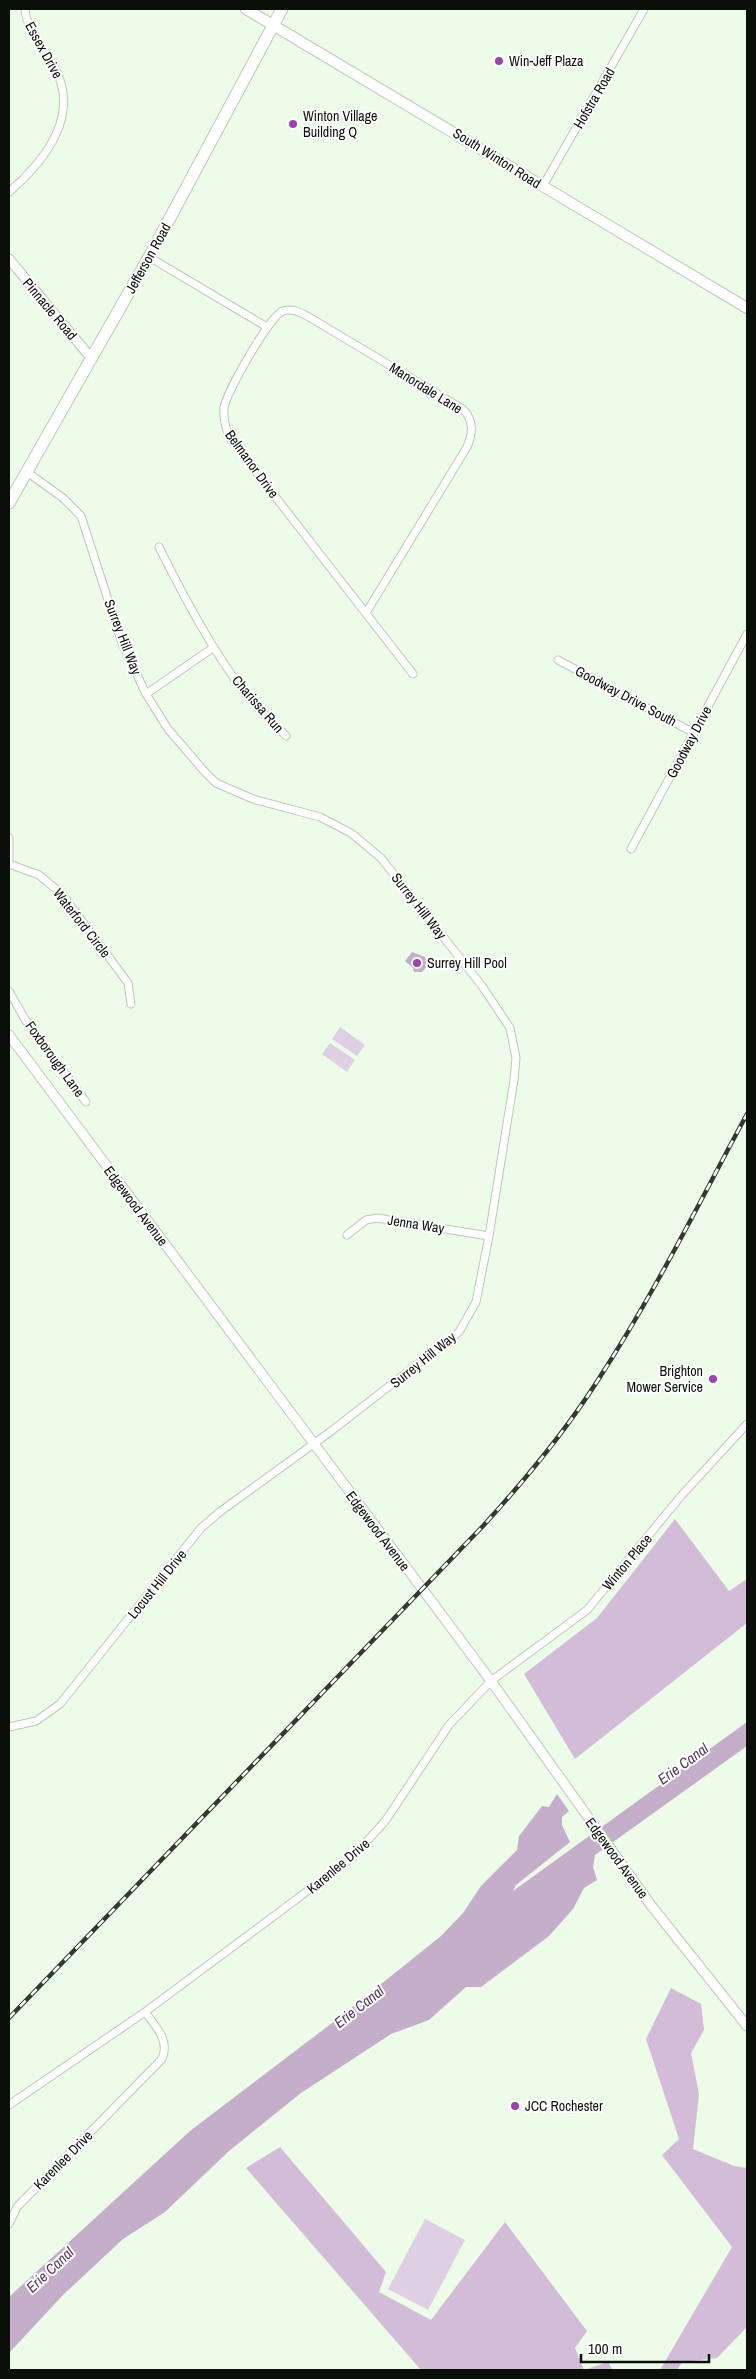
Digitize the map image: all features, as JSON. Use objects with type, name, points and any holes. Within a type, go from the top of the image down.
[{"type":"main road","name":"South Winton Road","points":[[246,9],[747,308]]},
{"type":"main road","name":"Jefferson Road","points":[[9,503],[149,257],[282,9]]},
{"type":"street","name":"Essex Drive","points":[[9,192],[25,178],[48,150],[59,128],[64,105],[62,80],[30,27],[25,9]]},
{"type":"street","name":"Hofstra Road","points":[[543,186],[644,9]]},
{"type":"street","points":[[149,257],[267,326]]},
{"type":"street","name":"Pinnacle Road","points":[[9,259],[92,359]]},
{"type":"street","name":"Manordale Lane","points":[[267,326],[279,313],[289,310],[298,312],[463,409],[471,423],[472,430],[468,447],[366,613]]},
{"type":"street","name":"Belmanor Drive","points":[[267,326],[227,396],[224,416],[226,429],[232,441],[413,674]]},
{"type":"street","name":"Surrey Hill Way","points":[[27,472],[63,498],[81,516],[122,643],[146,694],[168,729],[204,771],[216,782],[253,798],[320,817],[352,833],[381,858],[482,986],[510,1028],[516,1058],[514,1080],[490,1236],[476,1302],[458,1332],[443,1346],[313,1443]]},
{"type":"street","name":"Charissa Run","points":[[159,547],[183,595],[244,692],[286,736]]},
{"type":"street","name":"Goodway Drive","points":[[631,850],[747,634]]},
{"type":"street","points":[[146,694],[214,647]]},
{"type":"street","name":"Goodway Drive South","points":[[558,660],[694,733]]},
{"type":"street","points":[[9,838],[9,862]]},
{"type":"street","name":"Waterford Circle","points":[[9,862],[39,875],[62,894],[128,983],[131,1004]]},
{"type":"street","name":"Foxborough Lane","points":[[9,991],[26,1021],[86,1102]]},
{"type":"street","name":"Edgewood Avenue","points":[[9,1035],[491,1681],[626,1871],[747,2026]]},
{"type":"street","name":"Jenna Way","points":[[347,1235],[366,1220],[377,1218],[490,1236]]},
{"type":"street","name":"Winton Place","points":[[491,1681],[587,1610],[681,1496],[747,1424]]},
{"type":"street","name":"Locust Hill Drive","points":[[9,1727],[36,1721],[60,1704],[202,1528],[221,1511],[313,1443]]},
{"type":"street","name":"Karenlee Drive","points":[[9,2105],[145,2012],[353,1857],[386,1820],[449,1725],[491,1681]]},
{"type":"street","name":"Karenlee Drive","points":[[9,2224],[11,2213],[162,2059],[165,2052],[165,2043],[160,2031],[145,2012]]},
{"type":"shaded area","points":[[340,1027],[365,1045],[357,1056],[332,1039]]},
{"type":"shaded area","points":[[330,1043],[355,1060],[347,1072],[322,1054]]},
{"type":"shaded area","points":[[675,1519],[729,1591],[747,1579],[747,1623],[575,1759],[524,1674],[597,1618]]},
{"type":"shaded area","points":[[671,1988],[701,2004],[704,2030],[691,2053],[699,2094],[693,2149],[734,2166],[747,2168],[747,2327],[717,2358],[682,2362],[677,2370],[660,2370],[732,2247],[662,2155],[679,2139],[646,2039]]},
{"type":"shaded area","points":[[280,2147],[386,2272],[379,2292],[431,2320],[505,2222],[587,2331],[575,2348],[584,2370],[421,2370],[246,2168]]},
{"type":"shaded area","points":[[425,2219],[465,2240],[428,2310],[388,2289]]},
{"type":"shaded area","points":[[608,2362],[613,2370],[584,2370]]},
{"type":"water","name":"Surrey Hill Pool","points":[[412,952],[425,957],[428,965],[422,972],[414,972],[413,968],[405,961]]},
{"type":"water","name":"Erie Canal","points":[[747,1722],[747,1746],[595,1855],[593,1867],[597,1880],[584,1888],[573,1909],[549,1936],[481,1987],[466,1987],[429,2020],[391,2034],[301,2093],[229,2151],[165,2212],[123,2239],[63,2295],[9,2353],[9,2297],[190,2131],[340,2017],[441,1936],[463,1913],[481,1886],[517,1850],[519,1836],[542,1806],[549,1807],[557,1794],[569,1811],[562,1817],[562,1825],[570,1842],[516,1885],[513,1891]]},
{"type":"railway","points":[[9,2018],[483,1526],[529,1473],[572,1418],[619,1348],[676,1248],[747,1114]]},
{"type":"place","name":"Win-Jeff Plaza","points":[[499,61]]},
{"type":"place","name":"Winton Village Building Q","points":[[293,124]]},
{"type":"place","name":"Surrey Hill Pool","points":[[417,963]]},
{"type":"place","name":"Brighton Mower Service","points":[[713,1379]]},
{"type":"place","name":"JCC Rochester","points":[[515,2106]]}]
